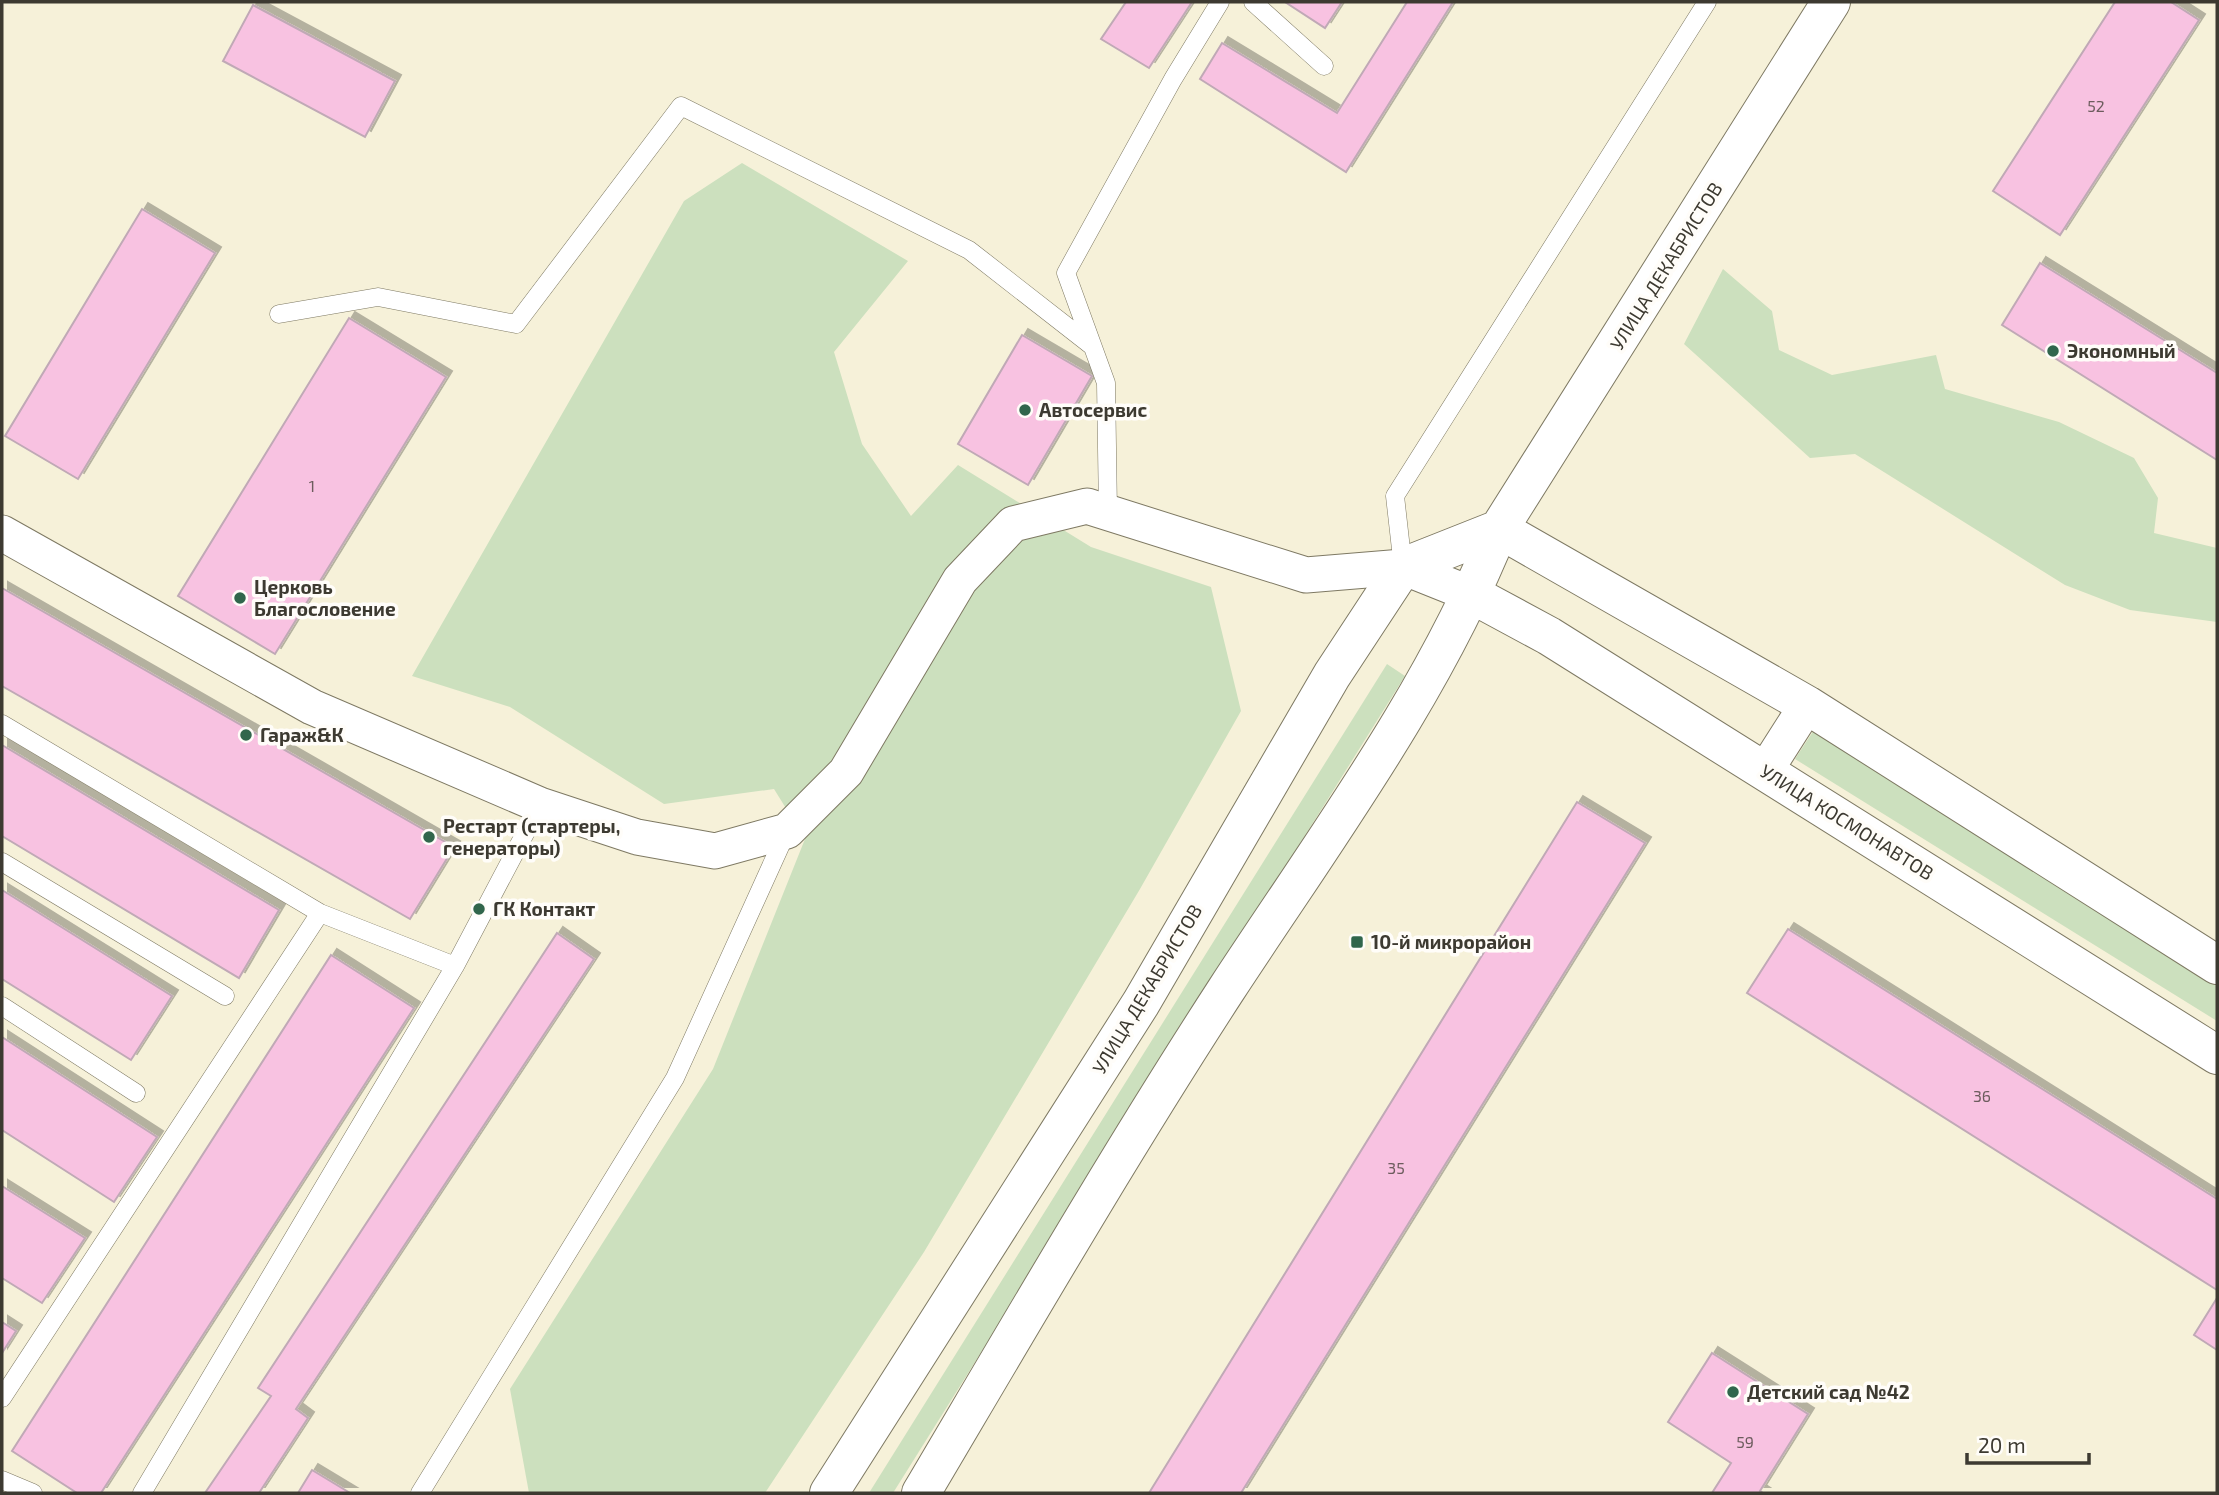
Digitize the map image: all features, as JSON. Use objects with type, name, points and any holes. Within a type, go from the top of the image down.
[{"type":"street","name":"УЛИЦА ДЕКАБРИСТОВ","points":[[921,1493],[1110,1172],[1402,718],[1473,595],[1499,529],[1831,2]]},
{"type":"street","points":[[2,533],[312,707],[540,805],[637,837],[715,851],[788,831],[846,772],[960,580],[1013,524],[1087,506],[1306,575],[1403,567],[1499,529],[1807,705],[2217,965]]},
{"type":"street","points":[[1403,567],[1473,595]]},
{"type":"street","name":"УЛИЦА ДЕКАБРИСТОВ","points":[[829,1493],[1141,1003],[1332,675],[1403,567]]},
{"type":"street","name":"УЛИЦА КОСМОНАВТОВ","points":[[1473,595],[1549,636],[2217,1055]]},
{"type":"street","points":[[1765,771],[1807,705]]},
{"type":"lane","points":[[1108,512],[1106,383],[1066,273],[1173,79],[1220,2]]},
{"type":"lane","points":[[1253,2],[1324,66]]},
{"type":"lane","points":[[1403,567],[1395,496],[1707,2]]},
{"type":"lane","points":[[279,314],[378,297],[516,324],[681,106],[969,250],[1092,346]]},
{"type":"lane","points":[[2,724],[320,912],[455,966]]},
{"type":"lane","points":[[142,1493],[455,966],[540,805]]},
{"type":"lane","points":[[420,1493],[675,1078],[788,831]]},
{"type":"lane","points":[[2,862],[225,996]]},
{"type":"lane","points":[[2,1398],[320,912]]},
{"type":"lane","points":[[2,1006],[136,1093]]},
{"type":"lane","points":[[2,1480],[33,1493]]},
{"type":"green space","points":[[742,163],[908,261],[834,352],[862,444],[911,516],[958,465],[1091,547],[1211,587],[1241,711],[1140,889],[924,1252],[765,1493],[529,1493],[510,1389],[713,1069],[805,839],[774,789],[664,804],[510,707],[412,676],[684,201]]},
{"type":"green space","points":[[1723,269],[1772,311],[1779,350],[1832,375],[1936,355],[1945,389],[2059,422],[2134,458],[2158,498],[2154,533],[2217,548],[2217,622],[2130,610],[2065,585],[1855,454],[1810,458],[1684,344]]},
{"type":"green space","points":[[1387,664],[1405,676],[893,1493],[869,1493]]},
{"type":"green space","points":[[1814,730],[2217,986],[2217,1021],[1795,759]]},
{"type":"building","points":[[1126,2],[1192,2],[1149,68],[1101,39]]},
{"type":"building","points":[[1285,2],[1342,2],[1325,28]]},
{"type":"building","points":[[1407,2],[1453,2],[1346,172],[1200,79],[1222,43],[1337,113]]},
{"type":"building","points":[[2115,2],[2171,2],[2199,20],[2060,235],[1993,191]]},
{"type":"building","points":[[253,5],[395,81],[365,137],[223,61]]},
{"type":"building","points":[[142,209],[215,253],[78,479],[5,436]]},
{"type":"building","points":[[2040,263],[2217,373],[2217,460],[2002,325]]},
{"type":"building","points":[[349,318],[446,377],[275,654],[178,596]]},
{"type":"building","name":"Автосервис","points":[[1022,335],[1092,376],[1028,485],[958,444]]},
{"type":"building","points":[[2,588],[454,847],[410,919],[2,686]]},
{"type":"building","points":[[2,745],[279,910],[239,978],[2,836]]},
{"type":"building","points":[[1577,802],[1645,843],[1241,1493],[1149,1493]]},
{"type":"building","points":[[2,890],[172,996],[131,1060],[2,979]]},
{"type":"building","points":[[1788,929],[2217,1199],[2217,1290],[1747,993]]},
{"type":"building","points":[[557,933],[594,959],[296,1409],[308,1418],[259,1493],[205,1493],[271,1396],[258,1388]]},
{"type":"building","points":[[331,955],[414,1008],[101,1493],[77,1493],[12,1451]]},
{"type":"building","points":[[2,1037],[157,1137],[114,1202],[2,1130]]},
{"type":"building","points":[[2,1186],[85,1238],[42,1303],[2,1278]]},
{"type":"building","points":[[2217,1298],[2217,1350],[2194,1335]]},
{"type":"building","points":[[2,1322],[16,1331],[2,1353]]},
{"type":"building","points":[[1712,1353],[1808,1414],[1760,1491],[1763,1493],[1712,1493],[1731,1463],[1668,1422]]},
{"type":"building","points":[[312,1470],[350,1493],[298,1493]]},
{"type":"place","name":"Экономный","points":[[2053,351]]},
{"type":"place","name":"Автосервис","points":[[1025,410]]},
{"type":"place","name":"Церковь Благословение","points":[[240,598]]},
{"type":"place","name":"Гараж&К","points":[[246,735]]},
{"type":"place","name":"Рестарт (стартеры, генераторы)","points":[[429,837]]},
{"type":"place","name":"ГК Контакт","points":[[479,909]]},
{"type":"place","name":"10-й микрорайон","points":[[1357,942]]},
{"type":"place","name":"Детский сад №42","points":[[1733,1392]]}]
